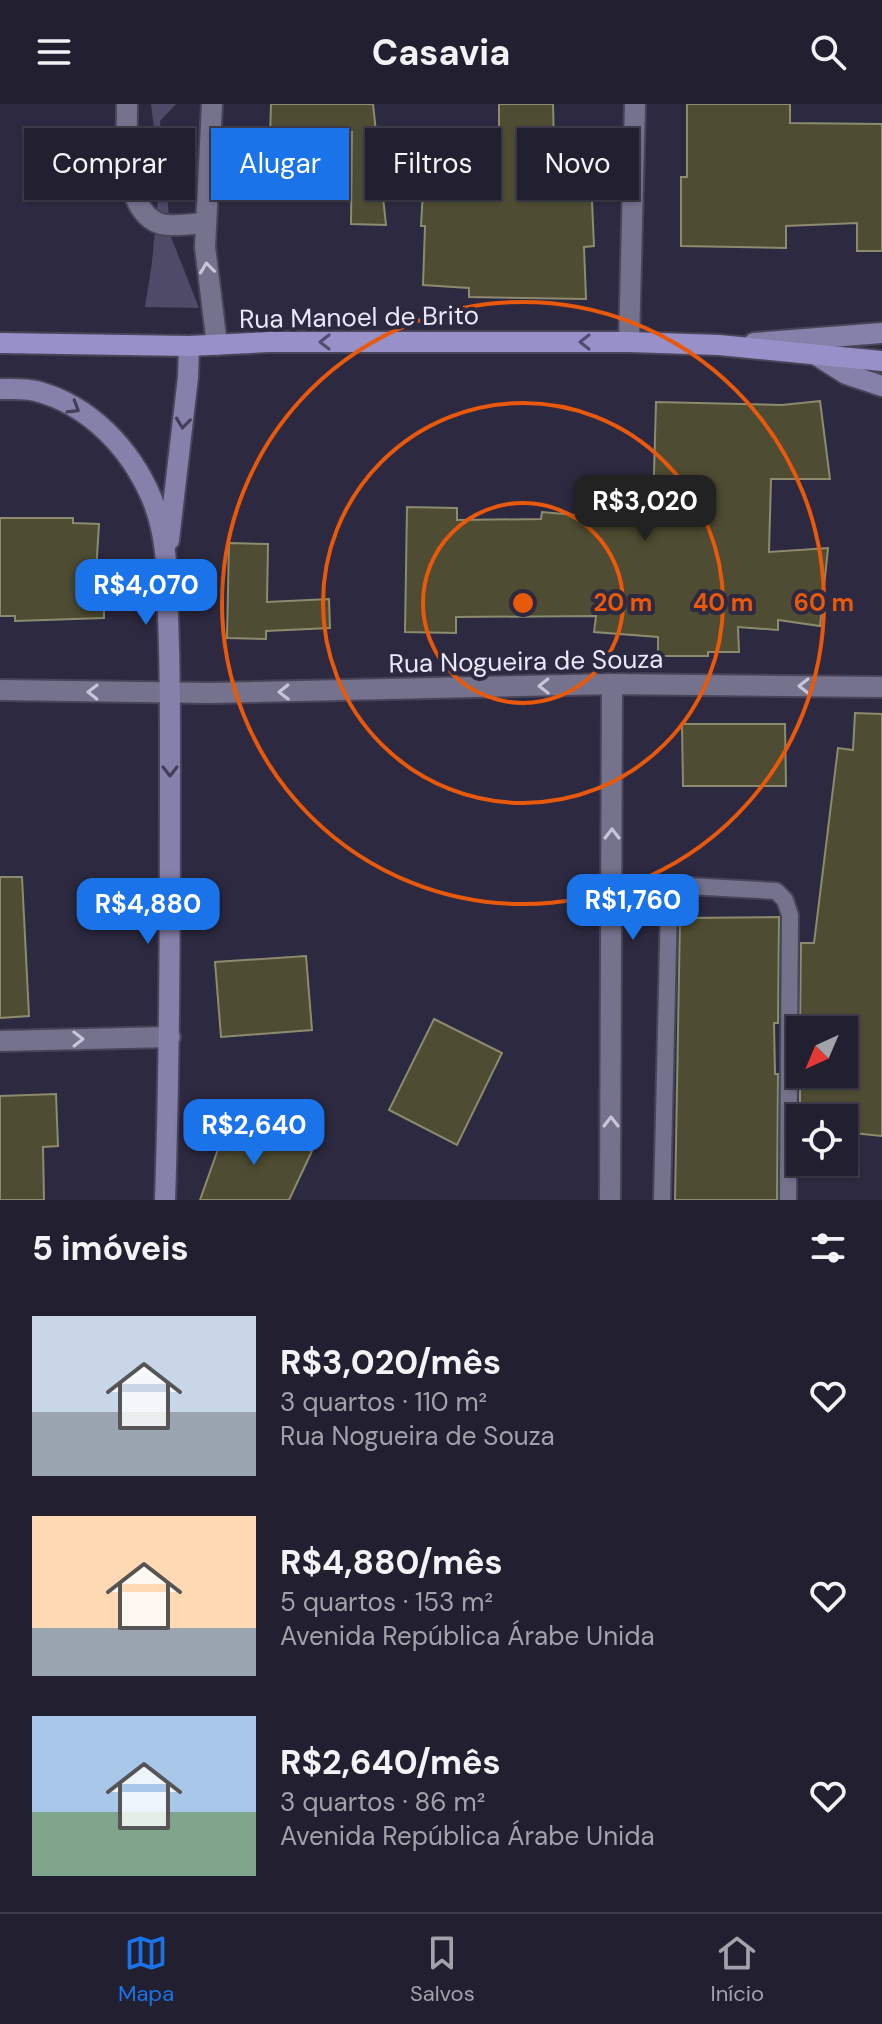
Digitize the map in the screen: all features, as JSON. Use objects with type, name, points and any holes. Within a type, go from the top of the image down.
[{"type":"main road","name":"Rua Manoel de Brito","points":[[0,343],[189,346],[285,342],[629,342],[719,345],[882,361]]},
{"type":"street","points":[[127,104],[128,160],[134,195],[145,214],[162,224],[205,223]]},
{"type":"street","points":[[212,104],[205,247],[217,345]]},
{"type":"street","points":[[629,342],[635,104]]},
{"type":"street","name":"Rua Manoel de Brito","points":[[719,345],[882,333]]},
{"type":"street","points":[[166,560],[189,346]]},
{"type":"street","points":[[813,353],[846,374],[882,386]]},
{"type":"street","points":[[0,389],[33,390],[55,398],[75,408],[113,437],[138,472],[152,499],[162,529],[166,560],[170,693],[170,1037],[165,1200]]},
{"type":"street","points":[[610,1200],[612,684]]},
{"type":"street","name":"Rua Nogueira de Souza","points":[[0,690],[170,693],[612,684],[882,687]]},
{"type":"street","points":[[0,1041],[170,1037]]},
{"type":"lane","points":[[662,1200],[669,904],[676,894],[688,886],[776,891],[785,900],[790,915],[788,1200]]},
{"type":"shaded area","points":[[151,104],[176,104],[160,121],[161,128],[154,128]]},
{"type":"shaded area","points":[[158,200],[167,200],[171,237],[199,308],[145,307]]},
{"type":"building","points":[[271,104],[373,104],[376,128],[365,128],[365,200],[383,200],[386,225],[351,224],[352,132],[349,132],[349,128],[270,128]]},
{"type":"building","points":[[499,104],[553,104],[554,128],[517,128],[517,200],[599,200],[592,201],[594,246],[584,247],[586,299],[469,297],[469,288],[423,285],[422,200],[501,200]]},
{"type":"building","points":[[687,104],[790,104],[790,123],[882,124],[882,251],[857,251],[857,223],[786,226],[786,248],[681,246],[681,177],[687,177]]},
{"type":"building","points":[[820,401],[830,479],[771,479],[769,552],[828,548],[820,626],[778,620],[778,630],[738,627],[739,652],[708,652],[708,656],[658,656],[658,637],[594,632],[596,616],[456,617],[456,633],[405,632],[407,507],[457,508],[457,520],[541,519],[542,512],[598,517],[598,509],[653,510],[656,402],[782,405]]},
{"type":"building","points":[[0,518],[73,518],[73,523],[99,524],[95,590],[104,590],[104,618],[15,621],[15,616],[0,616]]},
{"type":"building","points":[[229,543],[268,544],[267,602],[329,599],[330,628],[266,631],[266,639],[227,638]]},
{"type":"building","points":[[855,713],[882,714],[882,1136],[858,1133],[858,1104],[800,1104],[800,1088],[858,1088],[858,1016],[800,1016],[801,943],[814,943],[838,748],[853,750]]},
{"type":"building","points":[[682,724],[785,724],[786,786],[683,786]]},
{"type":"building","points":[[0,877],[22,877],[29,1016],[0,1018]]},
{"type":"building","points":[[779,917],[778,1023],[774,1023],[775,1074],[778,1074],[777,1200],[675,1200],[680,918]]},
{"type":"building","points":[[306,956],[312,1030],[221,1037],[215,962]]},
{"type":"building","points":[[434,1019],[502,1053],[457,1145],[389,1110]]},
{"type":"building","points":[[56,1094],[58,1146],[43,1147],[44,1200],[0,1200],[0,1096]]},
{"type":"building","points":[[228,1121],[312,1151],[289,1200],[200,1200]]}]
